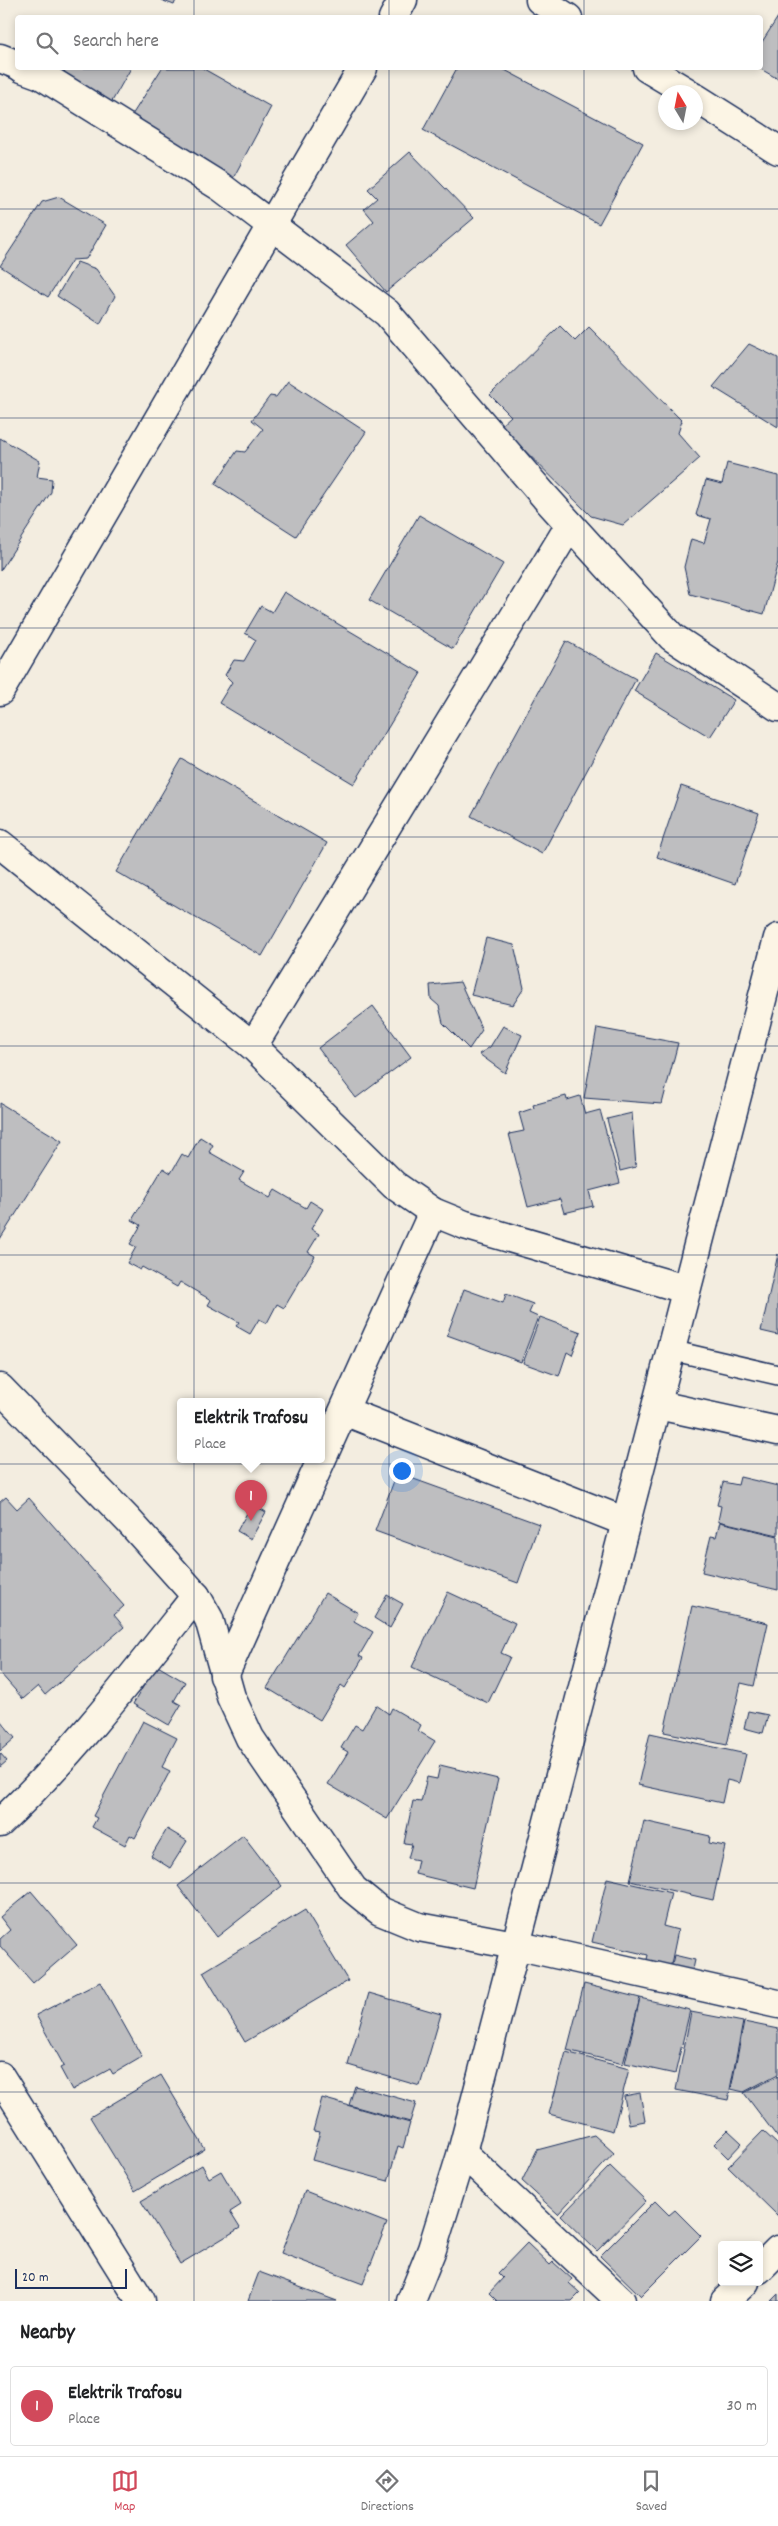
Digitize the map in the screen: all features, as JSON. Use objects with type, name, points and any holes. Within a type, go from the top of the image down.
[{"type":"street","points":[[395,15],[403,0]]},
{"type":"street","points":[[540,0],[563,15]]},
{"type":"street","points":[[0,58],[15,65]]},
{"type":"street","points":[[28,70],[42,75],[221,187],[387,313],[570,525],[672,637],[778,707]]},
{"type":"street","points":[[0,691],[270,224],[362,70]]},
{"type":"street","points":[[650,70],[675,85]]},
{"type":"street","points":[[703,102],[778,150]]},
{"type":"street","points":[[253,1046],[570,525]]},
{"type":"street","points":[[0,844],[253,1046],[394,1185],[433,1212],[465,1225],[685,1289]]},
{"type":"street","points":[[411,2301],[432,2249],[462,2152],[658,1405],[685,1289],[778,938]]},
{"type":"street","points":[[325,1453],[433,1212]]},
{"type":"street","points":[[0,1388],[128,1520],[196,1596],[209,1619],[231,1697],[250,1738],[353,1889],[380,1910],[419,1927],[515,1945],[778,2004]]},
{"type":"street","points":[[658,1405],[778,1431]]},
{"type":"street","points":[[344,1411],[626,1522]]},
{"type":"street","points":[[224,1676],[320,1463]]},
{"type":"street","points":[[0,1823],[24,1800],[100,1717],[196,1596]]},
{"type":"street","points":[[0,2076],[141,2301]]},
{"type":"street","points":[[462,2152],[621,2301]]},
{"type":"street","points":[[763,2265],[778,2250]]},
{"type":"street","points":[[726,2301],[741,2286]]},
{"type":"lane","points":[[670,1350],[778,1375]]},
{"type":"building","points":[[161,0],[176,0],[174,5]]},
{"type":"building","points":[[778,17],[778,79],[762,70],[763,40]]},
{"type":"building","points":[[65,70],[130,70],[106,112],[59,81]]},
{"type":"building","points":[[161,70],[206,70],[271,107],[229,186],[127,123]]},
{"type":"building","points":[[456,70],[505,70],[643,143],[599,224],[423,130]]},
{"type":"building","points":[[410,152],[474,218],[386,292],[346,245],[374,221],[364,209],[377,198],[368,189]]},
{"type":"building","points":[[59,197],[106,225],[86,259],[72,260],[48,297],[0,266],[42,202]]},
{"type":"building","points":[[77,262],[96,269],[115,296],[100,324],[57,296]]},
{"type":"building","points":[[560,326],[575,341],[589,327],[682,421],[678,433],[700,458],[623,525],[591,516],[500,426],[511,416],[490,395]]},
{"type":"building","points":[[749,344],[778,358],[778,427],[713,387]]},
{"type":"building","points":[[288,381],[366,432],[296,536],[215,484],[237,451],[245,452],[263,429],[252,420],[270,396],[276,397]]},
{"type":"building","points":[[0,438],[40,461],[37,477],[52,479],[51,492],[0,571]]},
{"type":"building","points":[[727,463],[778,476],[778,562],[764,614],[690,594],[684,567],[691,539],[704,543],[711,519],[696,515],[706,480],[722,484]]},
{"type":"building","points":[[419,515],[503,564],[453,649],[369,600]]},
{"type":"building","points":[[284,592],[421,673],[354,784],[219,703],[232,682],[225,675],[234,660],[244,661],[256,640],[245,633],[261,606],[272,612]]},
{"type":"building","points":[[566,641],[636,679],[542,854],[471,816]]},
{"type":"building","points":[[656,653],[734,700],[710,737],[634,691]]},
{"type":"building","points":[[182,759],[327,843],[262,956],[116,872]]},
{"type":"building","points":[[681,786],[759,813],[735,884],[657,857]]},
{"type":"building","points":[[486,938],[514,945],[524,988],[513,1005],[471,995]]},
{"type":"building","points":[[460,982],[482,1030],[469,1049],[443,1023],[439,1006],[431,999],[430,985]]},
{"type":"building","points":[[373,1006],[411,1057],[356,1098],[318,1048]]},
{"type":"building","points":[[503,1026],[522,1035],[505,1073],[479,1054],[490,1047]]},
{"type":"building","points":[[597,1028],[678,1043],[662,1104],[584,1098]]},
{"type":"building","points":[[566,1096],[567,1100],[580,1096],[585,1114],[600,1110],[620,1183],[589,1191],[593,1206],[564,1213],[560,1199],[528,1207],[509,1134],[524,1131],[519,1113],[534,1108],[533,1105]]},
{"type":"building","points":[[0,1103],[62,1141],[0,1239]]},
{"type":"building","points":[[632,1113],[636,1167],[620,1171],[607,1119]]},
{"type":"building","points":[[200,1137],[213,1145],[209,1152],[244,1172],[239,1180],[270,1198],[275,1190],[306,1208],[310,1201],[323,1209],[311,1229],[319,1234],[308,1252],[315,1256],[284,1308],[277,1304],[267,1323],[259,1319],[250,1334],[236,1326],[239,1322],[208,1305],[211,1300],[180,1282],[177,1287],[142,1267],[140,1270],[127,1263],[136,1247],[130,1244],[141,1225],[132,1220],[163,1168],[171,1173],[182,1154],[188,1158]]},
{"type":"building","points":[[778,1254],[778,1335],[761,1331]]},
{"type":"building","points":[[464,1289],[503,1303],[506,1294],[533,1304],[529,1313],[538,1317],[521,1362],[447,1335]]},
{"type":"building","points":[[540,1317],[581,1332],[572,1355],[567,1352],[559,1376],[523,1363]]},
{"type":"building","points":[[397,1473],[539,1524],[518,1583],[375,1531]]},
{"type":"building","points":[[740,1477],[778,1486],[778,1535],[718,1521],[721,1506],[717,1505],[723,1482],[738,1485]]},
{"type":"building","points":[[6,1497],[17,1509],[29,1498],[124,1606],[114,1615],[124,1627],[45,1695],[38,1686],[23,1699],[0,1673],[0,1502]]},
{"type":"building","points":[[252,1504],[266,1512],[251,1539],[237,1531]]},
{"type":"building","points":[[720,1522],[778,1536],[778,1590],[702,1572],[711,1536],[716,1537]]},
{"type":"building","points":[[448,1592],[515,1623],[501,1653],[510,1657],[488,1703],[412,1667]]},
{"type":"building","points":[[325,1593],[358,1613],[354,1621],[373,1632],[359,1656],[363,1658],[345,1688],[341,1685],[320,1720],[267,1688]]},
{"type":"building","points":[[387,1595],[403,1604],[390,1628],[374,1618]]},
{"type":"building","points":[[692,1606],[768,1623],[754,1686],[741,1683],[727,1745],[664,1732]]},
{"type":"building","points":[[156,1665],[185,1682],[174,1701],[181,1705],[169,1725],[133,1704]]},
{"type":"building","points":[[376,1705],[389,1714],[392,1708],[421,1725],[418,1731],[435,1741],[387,1819],[328,1784],[348,1752],[341,1748],[355,1725],[362,1729]]},
{"type":"building","points":[[748,1711],[768,1715],[763,1733],[744,1728]]},
{"type":"building","points":[[0,1720],[15,1738],[0,1751]]},
{"type":"building","points":[[143,1721],[177,1738],[162,1767],[170,1771],[135,1838],[130,1835],[125,1845],[92,1827],[97,1818],[93,1816]]},
{"type":"building","points":[[650,1733],[746,1754],[739,1783],[727,1780],[722,1803],[638,1785]]},
{"type":"building","points":[[0,1753],[7,1761],[0,1767]]},
{"type":"building","points":[[440,1765],[498,1779],[473,1888],[415,1874],[418,1860],[408,1858],[412,1844],[404,1843],[413,1801],[421,1802],[427,1777],[437,1779]]},
{"type":"building","points":[[644,1821],[710,1836],[709,1843],[725,1846],[713,1900],[630,1881]]},
{"type":"building","points":[[167,1829],[187,1841],[170,1868],[151,1856]]},
{"type":"building","points":[[243,1835],[282,1886],[217,1937],[178,1886]]},
{"type":"building","points":[[607,1878],[671,1893],[663,1926],[678,1930],[670,1969],[646,1964],[648,1955],[592,1942]]},
{"type":"building","points":[[31,1891],[77,1945],[33,1983],[0,1946],[0,1939],[10,1930],[0,1917]]},
{"type":"building","points":[[305,1910],[348,1981],[245,2042],[203,1972]]},
{"type":"building","points":[[674,1955],[695,1960],[692,1974],[671,1969]]},
{"type":"building","points":[[100,1982],[142,2057],[113,2074],[110,2069],[72,2090],[60,2068],[64,2066],[36,2015]]},
{"type":"building","points":[[584,1984],[640,1998],[623,2064],[567,2050]]},
{"type":"building","points":[[369,1993],[441,2014],[420,2086],[348,2065]]},
{"type":"building","points":[[640,1998],[690,2010],[675,2074],[625,2063]]},
{"type":"building","points":[[691,2012],[743,2022],[728,2100],[676,2090]]},
{"type":"building","points":[[744,2022],[778,2029],[778,2074],[744,2092],[731,2089]]},
{"type":"building","points":[[566,2052],[629,2069],[613,2131],[549,2114]]},
{"type":"building","points":[[161,2075],[205,2149],[135,2191],[90,2117]]},
{"type":"building","points":[[778,2076],[778,2138],[744,2093]]},
{"type":"building","points":[[355,2086],[416,2103],[410,2122],[349,2105]]},
{"type":"building","points":[[640,2093],[645,2121],[629,2124],[624,2096]]},
{"type":"building","points":[[322,2098],[410,2123],[403,2148],[398,2146],[388,2181],[312,2160],[320,2132],[313,2131]]},
{"type":"building","points":[[728,2130],[742,2143],[728,2158],[714,2144]]},
{"type":"building","points":[[763,2131],[778,2145],[778,2216],[728,2167]]},
{"type":"building","points":[[594,2135],[614,2153],[558,2214],[522,2181],[537,2150]]},
{"type":"building","points":[[202,2165],[209,2178],[221,2171],[241,2205],[230,2212],[240,2228],[180,2264],[141,2201]]},
{"type":"building","points":[[610,2166],[646,2201],[597,2251],[561,2216]]},
{"type":"building","points":[[305,2191],[387,2223],[363,2284],[281,2253]]},
{"type":"building","points":[[655,2201],[669,2215],[675,2210],[701,2236],[641,2296],[600,2256]]},
{"type":"building","points":[[527,2243],[550,2265],[553,2262],[572,2279],[569,2283],[580,2293],[572,2301],[497,2301],[489,2293],[503,2278],[498,2273]]},
{"type":"building","points":[[259,2272],[337,2301],[248,2301]]},
{"type":"building","points":[[778,2294],[778,2301],[771,2301]]},
{"type":"place","name":"Elektrik Trafosu","points":[[251,1521]]}]
